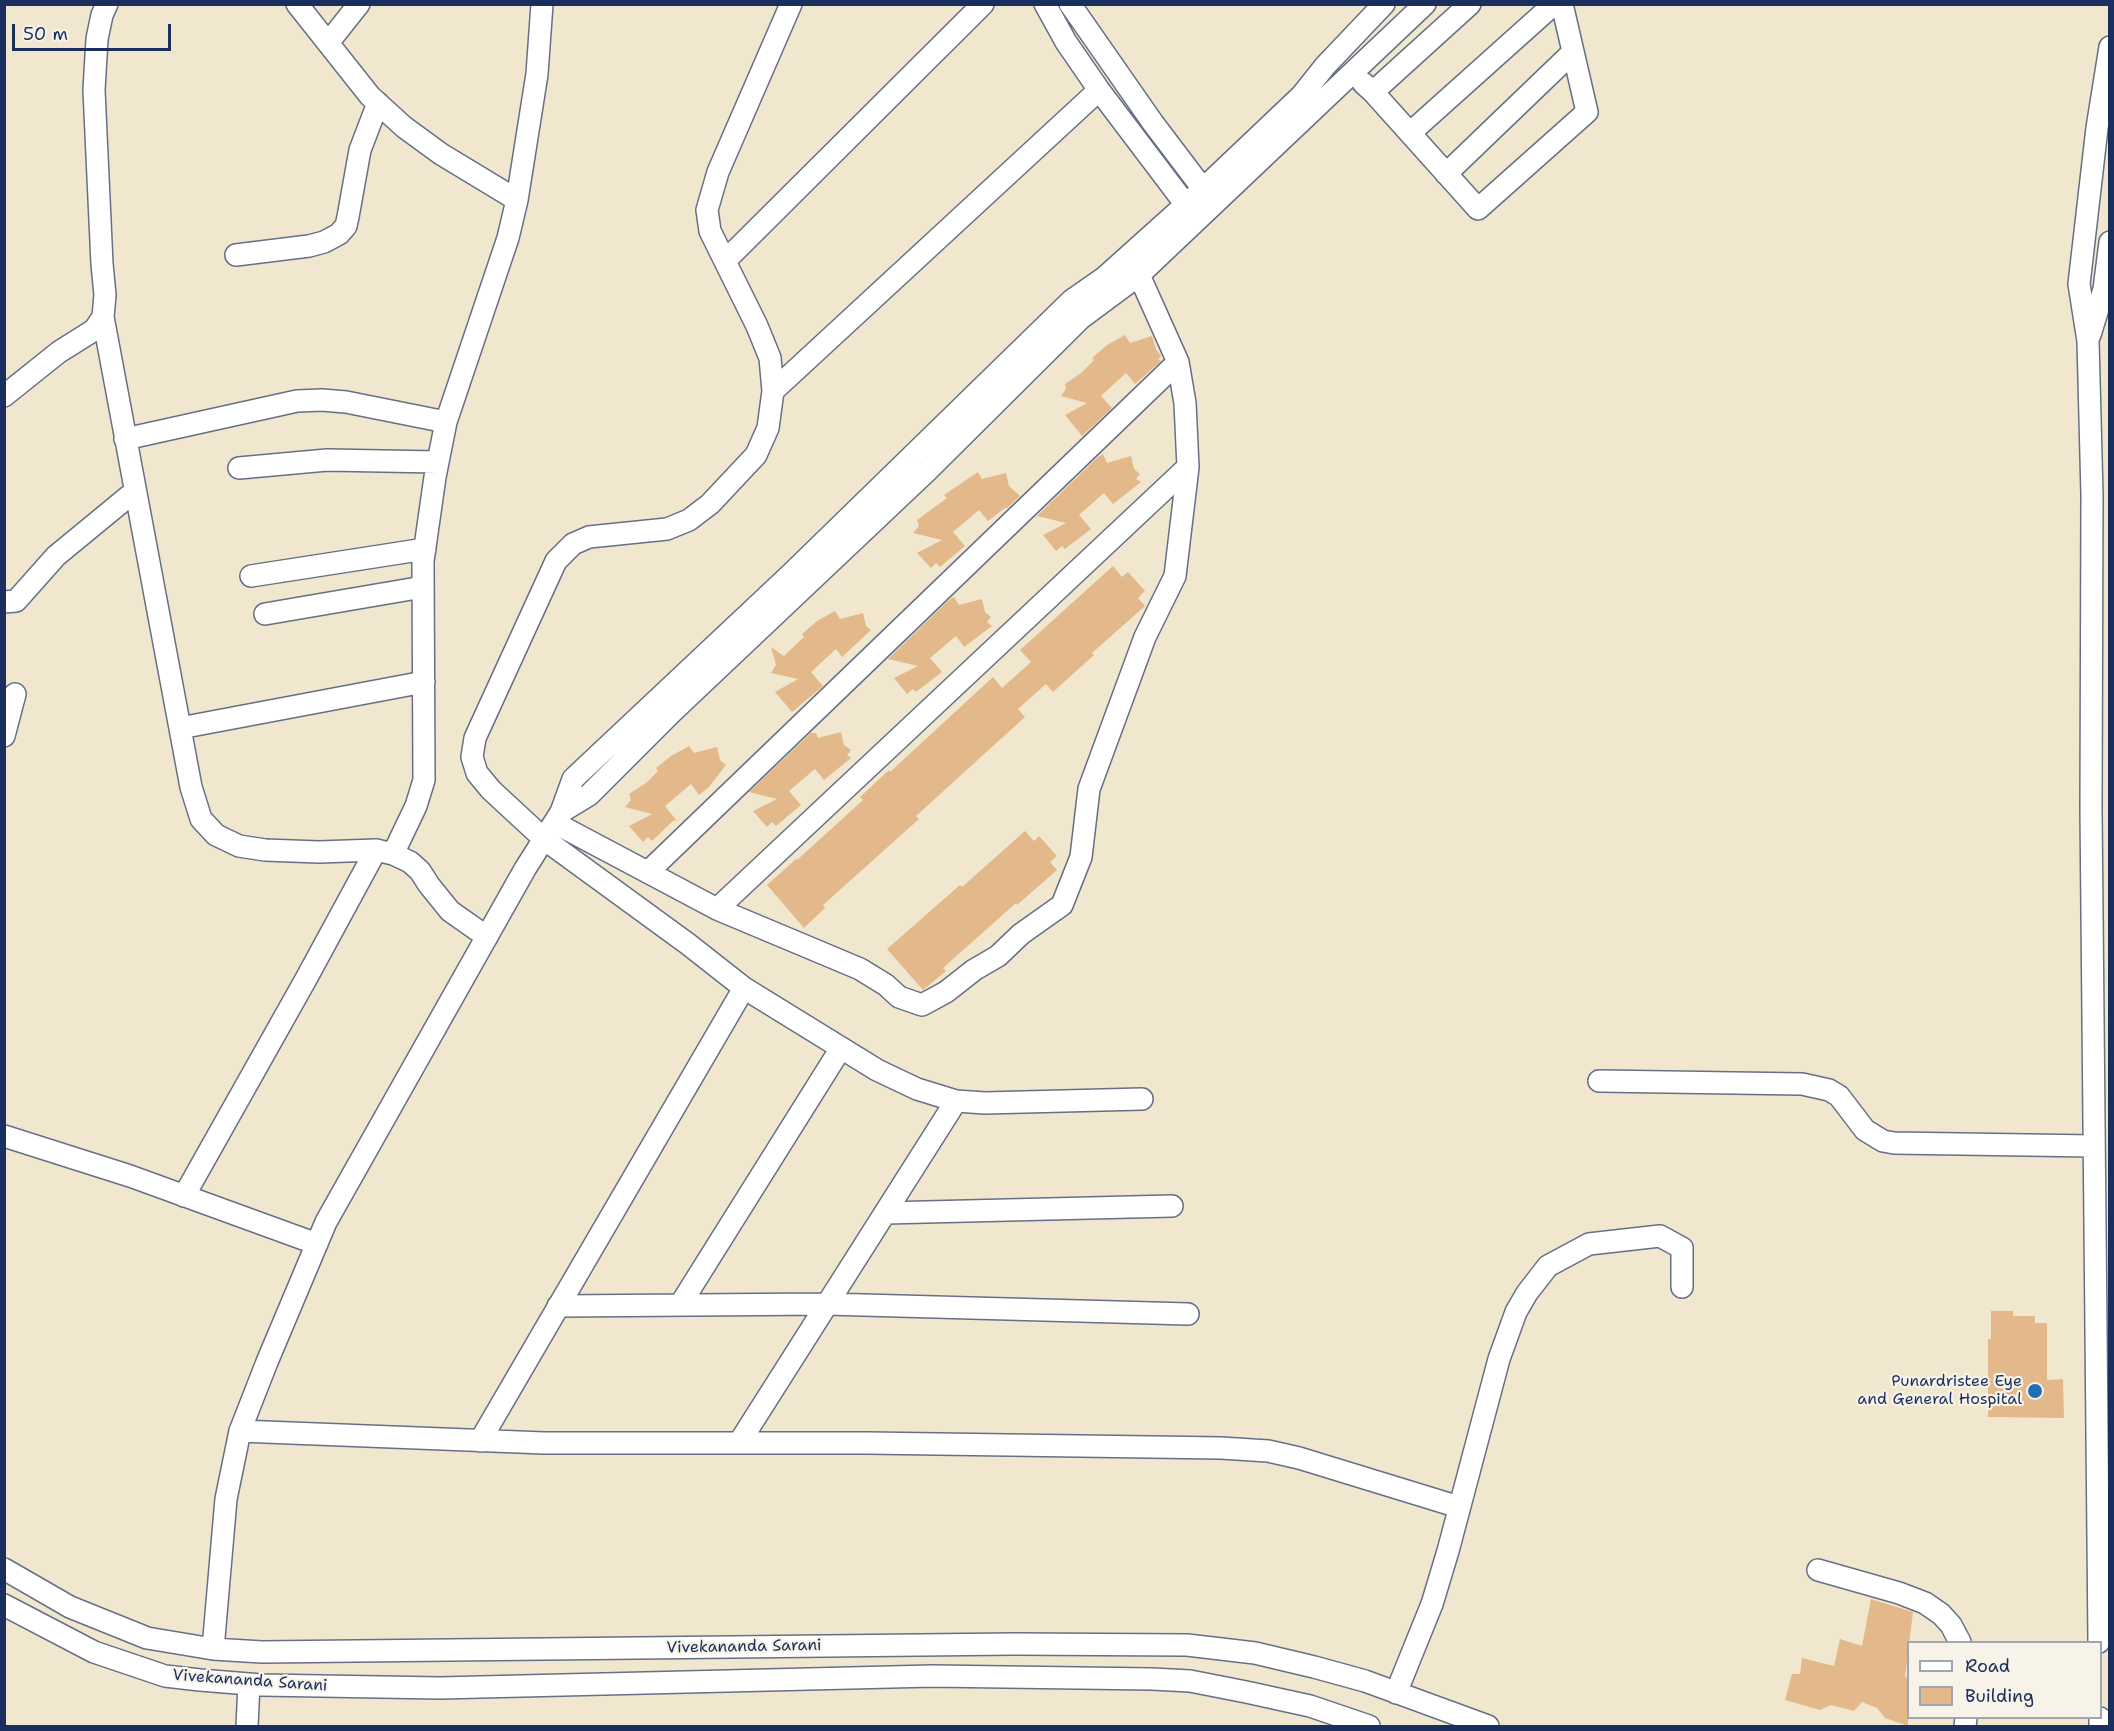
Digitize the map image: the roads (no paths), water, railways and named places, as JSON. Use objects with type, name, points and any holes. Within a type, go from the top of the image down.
[{"type":"street","points":[[107,4],[97,39],[94,90],[105,295],[103,316],[191,788],[201,819],[216,836],[239,846],[265,850],[384,852],[410,862],[420,871],[450,911],[487,937]]},
{"type":"street","points":[[297,4],[378,103],[404,127],[441,154],[517,200]]},
{"type":"street","points":[[328,43],[359,4]]},
{"type":"street","points":[[184,1196],[306,979],[384,852],[416,806],[424,780],[423,587],[425,549],[438,462],[446,422],[508,238],[517,200],[537,74],[542,4]]},
{"type":"street","points":[[791,4],[718,172],[707,210],[710,231],[757,326],[770,358],[773,392],[768,428],[756,455],[710,504],[689,520],[667,529],[589,537],[573,544],[556,561],[475,738],[472,757],[477,773],[491,790],[553,824],[649,871],[717,909],[860,969],[886,985],[899,997],[922,1005],[946,992],[974,970],[998,956],[1022,934],[1062,904],[1081,856],[1089,789],[1146,637],[1175,576],[1188,467],[1185,403],[1178,362],[1139,275],[1134,251]]},
{"type":"street","points":[[725,261],[983,4]]},
{"type":"street","points":[[1045,4],[1066,42],[1099,90],[1186,205]]},
{"type":"street","points":[[1070,4],[1153,123],[1203,189]]},
{"type":"street","points":[[213,1649],[226,1499],[240,1431],[267,1362],[326,1222],[553,824],[573,779],[791,574],[1072,300],[1105,278],[1221,172],[1302,94],[1384,4]]},
{"type":"street","points":[[553,824],[589,795],[672,712],[928,470],[1082,318],[1139,275],[1425,4]]},
{"type":"street","points":[[1373,92],[1470,4]]},
{"type":"street","points":[[1410,133],[1554,4]]},
{"type":"street","points":[[1323,70],[1373,92],[1478,209],[1587,112],[1562,4]]},
{"type":"street","points":[[2099,1641],[2104,1613],[2103,1377],[2093,1146],[2102,1110],[2091,808],[2101,495],[2088,341],[2079,284],[2109,47]]},
{"type":"street","points":[[1446,174],[1573,52]]},
{"type":"street","points":[[773,392],[1099,90]]},
{"type":"street","points":[[236,255],[309,246],[324,242],[339,234],[346,226],[360,150],[378,103]]},
{"type":"street","points":[[2088,341],[2104,289],[2109,242]]},
{"type":"street","points":[[4,396],[59,352],[94,330],[103,316]]},
{"type":"street","points":[[649,871],[1178,362]]},
{"type":"street","points":[[125,439],[297,401],[346,402],[446,422]]},
{"type":"street","points":[[239,468],[327,459],[438,462]]},
{"type":"street","points":[[717,909],[1188,467]]},
{"type":"street","points":[[4,603],[16,601],[56,556],[135,491]]},
{"type":"street","points":[[251,576],[425,549]]},
{"type":"street","points":[[265,614],[423,587]]},
{"type":"street","points":[[180,728],[424,682]]},
{"type":"street","points":[[4,736],[15,693]]},
{"type":"street","points":[[553,824],[688,944],[744,988],[877,1070],[907,1084],[956,1101],[985,1103],[1142,1099]]},
{"type":"street","points":[[480,1441],[744,988]]},
{"type":"street","points":[[680,1305],[841,1048]]},
{"type":"street","points":[[1599,1081],[1802,1084],[1829,1090],[1839,1096],[1865,1130],[1883,1141],[2093,1146]]},
{"type":"street","points":[[739,1443],[956,1101]]},
{"type":"street","points":[[4,1136],[184,1196],[317,1244]]},
{"type":"street","points":[[885,1212],[1172,1206]]},
{"type":"street","points":[[1396,1693],[1432,1604],[1502,1350],[1516,1312],[1548,1266],[1589,1244],[1660,1236],[1682,1248],[1682,1287]]},
{"type":"street","points":[[558,1306],[827,1304],[1188,1314]]},
{"type":"street","points":[[240,1431],[544,1443],[867,1443],[1268,1450],[1459,1507]]},
{"type":"street","name":"Vivekananda Sarani","points":[[4,1569],[70,1607],[147,1638],[213,1649],[262,1652],[1014,1644],[1187,1645],[1255,1653],[1324,1670],[1365,1682],[1488,1726]]},
{"type":"street","points":[[1818,1570],[1899,1593],[1925,1604],[1941,1614],[1951,1625],[1959,1641]]},
{"type":"street","name":"Vivekananda Sarani","points":[[4,1605],[94,1652],[132,1666],[165,1676],[249,1684],[440,1688],[735,1679],[1051,1677],[1190,1681],[1310,1706],[1370,1726]]},
{"type":"street","points":[[734,1647],[735,1679]]},
{"type":"street","points":[[247,1726],[249,1684]]},
{"type":"place","name":"Punardristee Eye and General Hospital","points":[[2035,1391]]}]
